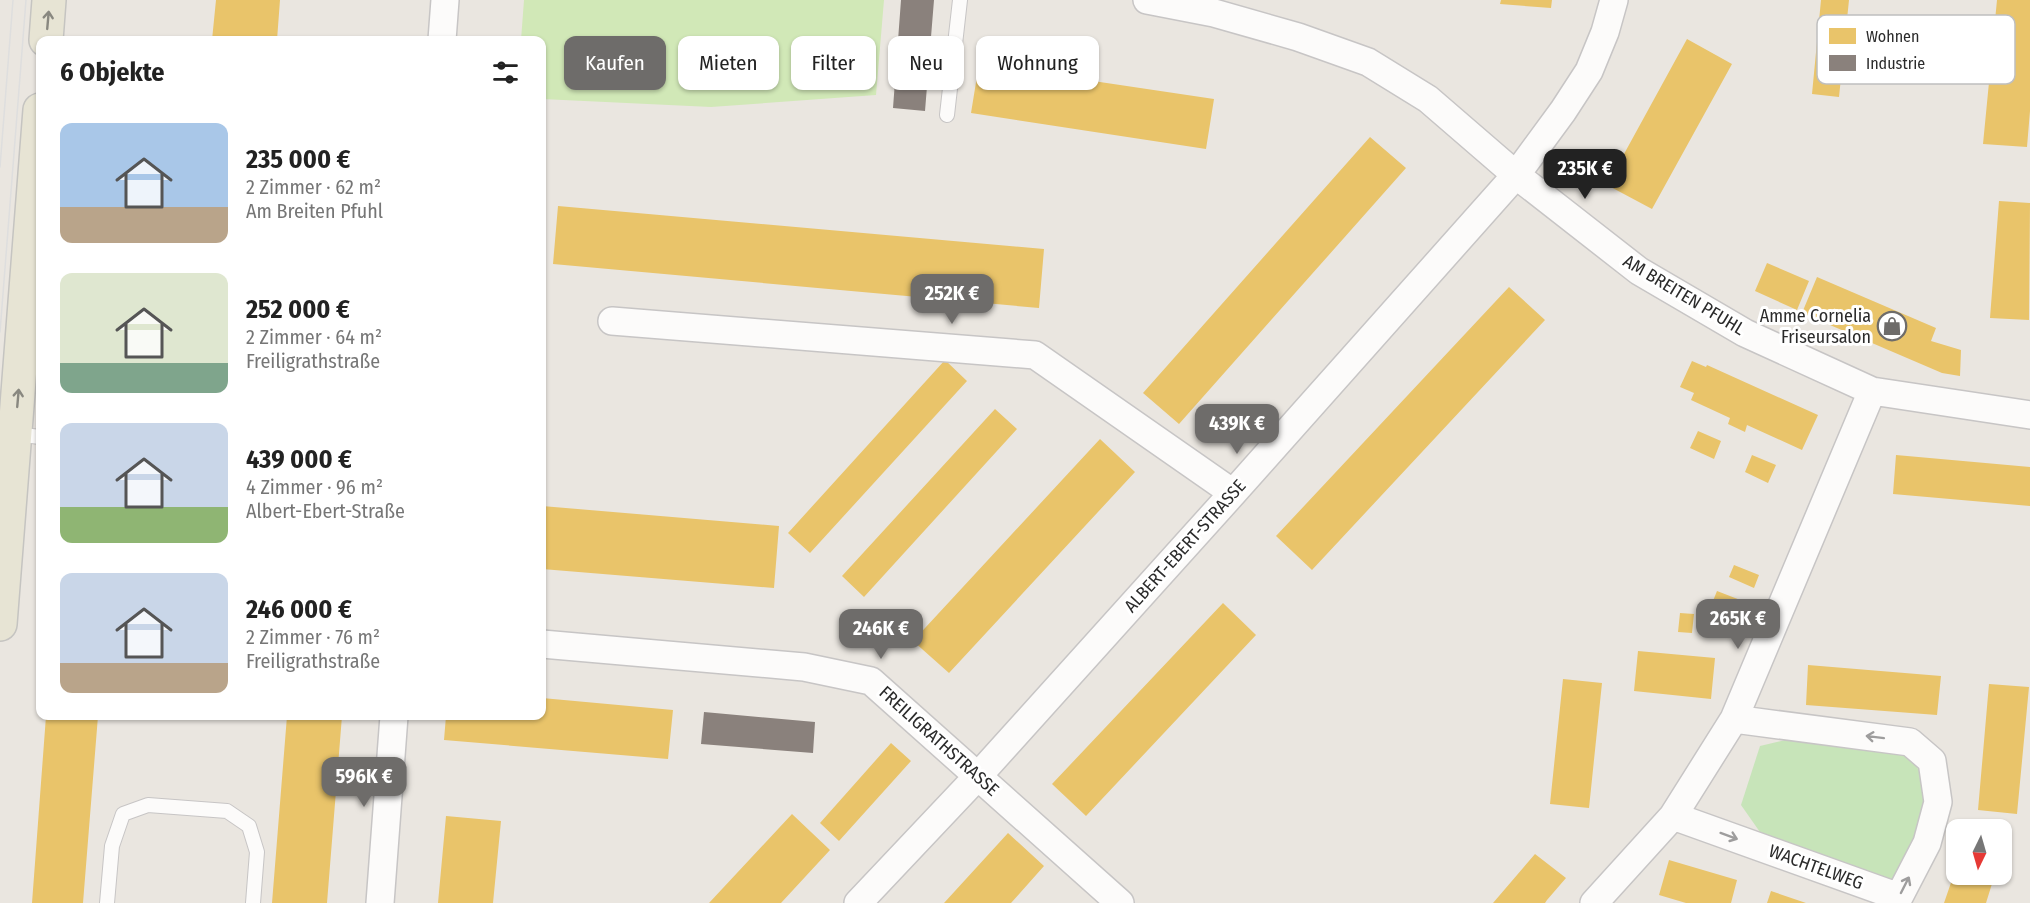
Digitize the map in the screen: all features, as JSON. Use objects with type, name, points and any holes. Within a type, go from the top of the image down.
[{"type":"main road","points":[[46,36],[49,0]]},
{"type":"main road","points":[[0,624],[28,435],[36,218]]},
{"type":"street","points":[[442,36],[445,0]]},
{"type":"street","name":"AM BREITEN PFUHL","points":[[1147,0],[1214,13],[1298,37],[1368,62],[1428,99],[1516,175],[1639,271],[1745,333],[1872,391],[2030,415]]},
{"type":"street","name":"ALBERT-EBERT-STRASSE","points":[[858,903],[978,776],[1516,175],[1589,71],[1605,32],[1614,0]]},
{"type":"street","points":[[612,321],[1035,355],[1233,493]]},
{"type":"street","points":[[1594,903],[1674,816],[1734,719],[1872,391]]},
{"type":"street","name":"FREILIGRATHSTRASSE","points":[[546,644],[804,666],[871,681],[1120,903]]},
{"type":"street","name":"WACHTELWEG","points":[[1674,816],[1899,897],[1927,843],[1938,802],[1932,761],[1910,742],[1734,719]]},
{"type":"street","points":[[380,903],[394,720]]},
{"type":"lane","points":[[947,115],[960,0]]},
{"type":"lane","points":[[107,903],[112,846],[123,814],[148,805],[227,811],[249,826],[257,852],[252,903]]},
{"type":"green space","points":[[524,0],[884,0],[876,95],[711,107],[546,99],[546,36],[521,36]]},
{"type":"green space","points":[[1794,738],[1907,754],[1930,785],[1902,884],[1762,835],[1741,805],[1760,746]]},
{"type":"building: Wohnen","points":[[216,0],[280,0],[277,36],[212,36]]},
{"type":"building: Wohnen","points":[[1501,0],[1552,0],[1551,8],[1500,4]]},
{"type":"building: Wohnen","points":[[1821,0],[1849,0],[1847,15],[1820,15]]},
{"type":"building: Wohnen","points":[[1997,0],[2030,0],[2030,111],[2027,147],[1983,144],[1989,84],[2015,84],[2015,15],[1996,15]]},
{"type":"building: Wohnen","points":[[1687,39],[1732,64],[1652,209],[1607,185]]},
{"type":"building: Wohnen","points":[[1817,42],[1817,84],[1840,84],[1839,97],[1812,94]]},
{"type":"building: Wohnen","points":[[976,82],[976,90],[1099,90],[1099,82],[1214,99],[1206,149],[971,113]]},
{"type":"building: Wohnen","points":[[1370,137],[1406,168],[1179,424],[1143,393]]},
{"type":"building: Wohnen","points":[[1999,201],[2030,203],[2029,320],[1990,318]]},
{"type":"building: Wohnen","points":[[558,206],[1044,249],[1039,308],[553,264]]},
{"type":"building: Wohnen","points":[[1767,263],[1809,281],[1797,310],[1755,291]]},
{"type":"building: Wohnen","points":[[1817,277],[1936,328],[1931,341],[1961,350],[1960,376],[1942,373],[1802,313]]},
{"type":"building: Wohnen","points":[[1509,287],[1545,320],[1312,570],[1276,536]]},
{"type":"building: Wohnen","points":[[945,360],[967,381],[810,553],[788,533]]},
{"type":"building: Wohnen","points":[[1692,361],[1706,367],[1707,365],[1818,415],[1802,450],[1747,425],[1745,432],[1728,424],[1730,418],[1691,400],[1694,393],[1680,387]]},
{"type":"building: Wohnen","points":[[995,409],[1017,429],[864,597],[842,576]]},
{"type":"building: Wohnen","points":[[1698,431],[1721,441],[1714,459],[1690,448]]},
{"type":"building: Wohnen","points":[[1100,439],[1135,472],[949,673],[913,641]]},
{"type":"building: Wohnen","points":[[1752,455],[1776,465],[1768,483],[1745,472]]},
{"type":"building: Wohnen","points":[[1896,455],[2030,467],[2030,506],[1893,494]]},
{"type":"building: Wohnen","points":[[546,506],[779,526],[774,588],[546,569]]},
{"type":"building: Wohnen","points":[[1734,565],[1759,575],[1754,588],[1729,577]]},
{"type":"building: Wohnen","points":[[1717,591],[1748,603],[1735,635],[1704,623]]},
{"type":"building: Wohnen","points":[[1223,603],[1256,635],[1086,816],[1052,784]]},
{"type":"building: Wohnen","points":[[1680,613],[1694,614],[1692,633],[1678,632]]},
{"type":"building: Wohnen","points":[[1638,651],[1715,658],[1711,699],[1634,691]]},
{"type":"building: Wohnen","points":[[1808,665],[1941,676],[1937,715],[1806,705]]},
{"type":"building: Wohnen","points":[[1563,679],[1602,683],[1589,808],[1550,804]]},
{"type":"building: Wohnen","points":[[1989,684],[2029,687],[2017,814],[1978,810]]},
{"type":"building: Wohnen","points":[[546,698],[673,710],[668,759],[444,740],[446,720],[546,720]]},
{"type":"building: Wohnen","points":[[46,720],[98,720],[83,903],[32,903]]},
{"type":"building: Wohnen","points":[[287,720],[342,720],[327,903],[272,903]]},
{"type":"building: Wohnen","points":[[891,743],[911,761],[839,841],[820,823]]},
{"type":"building: Wohnen","points":[[792,814],[830,850],[781,903],[709,903]]},
{"type":"building: Wohnen","points":[[446,816],[501,821],[493,903],[438,903]]},
{"type":"building: Wohnen","points":[[1008,833],[1044,866],[1011,903],[944,903]]},
{"type":"building: Wohnen","points":[[1535,854],[1566,878],[1545,903],[1493,903]]},
{"type":"building: Wohnen","points":[[1669,860],[1737,880],[1731,903],[1686,903],[1659,895]]},
{"type":"building: Wohnen","points":[[1950,885],[1992,885],[1986,903],[1944,903]]},
{"type":"building: Wohnen","points":[[1771,891],[1806,903],[1767,903]]},
{"type":"building: Industrie","points":[[901,0],[934,0],[931,36],[898,36]]},
{"type":"building: Industrie","points":[[894,90],[927,90],[925,111],[893,108]]},
{"type":"building: Industrie","points":[[704,712],[815,722],[813,753],[701,744]]},
{"type":"tram line","points":[[0,167],[13,0]]},
{"type":"tram line","points":[[0,332],[26,0]]},
{"type":"place","name":"Amme Cornelia Friseursalon","points":[[1892,326]]}]
